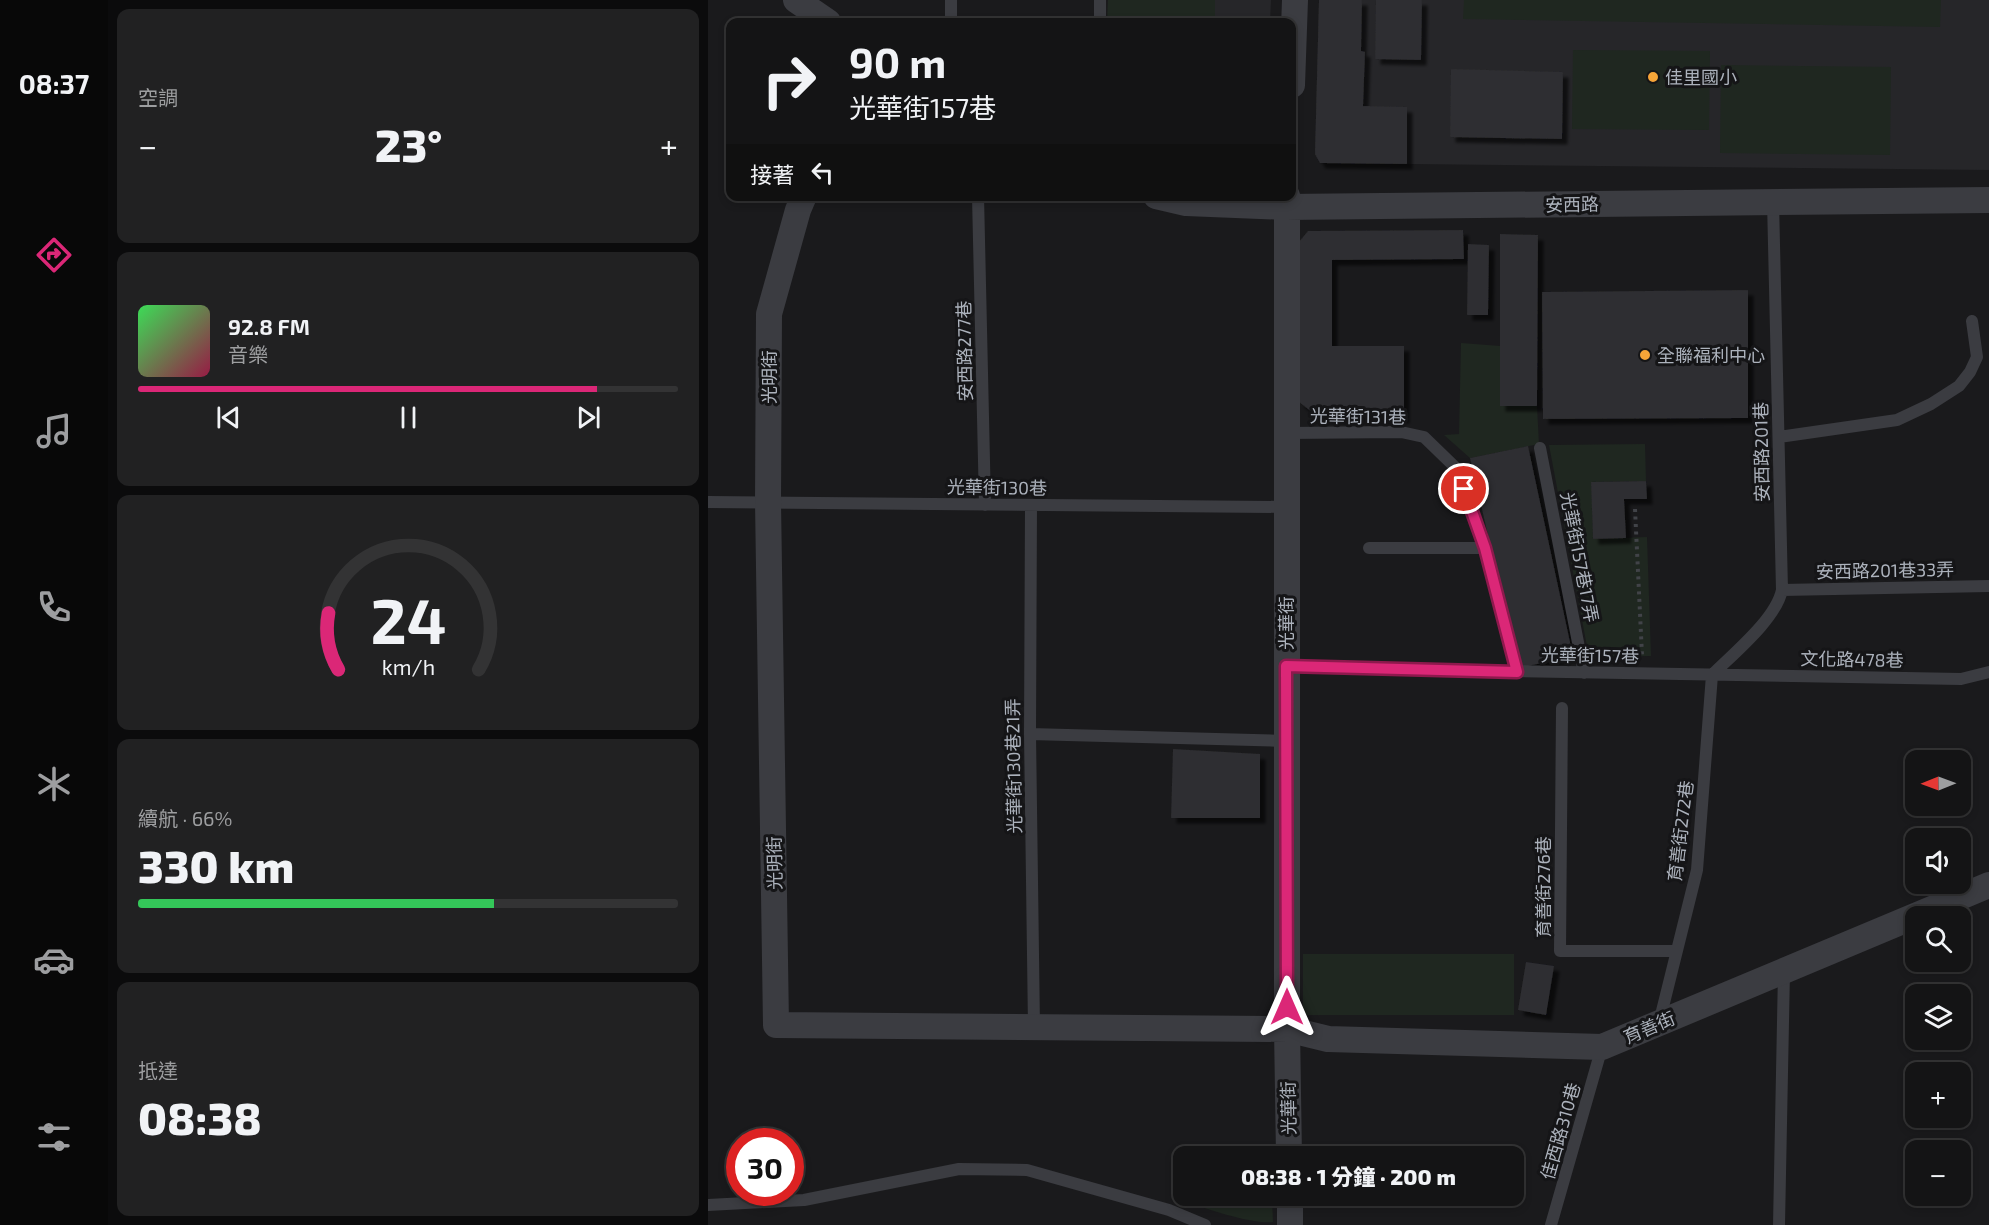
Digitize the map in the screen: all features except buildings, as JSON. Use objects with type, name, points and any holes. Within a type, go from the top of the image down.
[{"type":"street","points":[[796,0],[822,18]]},
{"type":"street","points":[[1294,18],[1295,0]]},
{"type":"street","name":"安西路","points":[[1177,201],[1186,203],[1989,200]]},
{"type":"street","name":"光明街","points":[[802,201],[770,314],[768,502],[776,1025],[1287,1029]]},
{"type":"street","name":"光華街","points":[[1286,202],[1289,1146]]},
{"type":"street","name":"育善街","points":[[1287,1029],[1328,1039],[1602,1047],[1989,885]]},
{"type":"street","points":[[1290,1206],[1290,1225]]},
{"type":"lane","points":[[951,0],[951,18]]},
{"type":"lane","points":[[1100,0],[1100,18]]},
{"type":"lane","name":"安西路277巷","points":[[978,201],[985,505]]},
{"type":"lane","name":"安西路201巷","points":[[1712,675],[1772,614],[1780,602],[1782,590],[1773,201]]},
{"type":"lane","points":[[1779,437],[1898,420],[1931,404],[1959,386],[1970,372],[1977,357],[1972,321]]},
{"type":"lane","name":"光華街131巷","points":[[1286,433],[1401,432],[1424,437],[1457,469],[1485,548],[1517,672]]},
{"type":"lane","name":"光華街157巷17弄","points":[[1540,448],[1584,673]]},
{"type":"lane","name":"光華街130巷","points":[[708,502],[1286,507]]},
{"type":"lane","name":"光華街130巷21弄","points":[[1031,505],[1030,734],[1034,1027]]},
{"type":"lane","points":[[1369,548],[1485,548]]},
{"type":"lane","name":"安西路201巷33弄","points":[[1782,590],[1989,585]]},
{"type":"lane","name":"光華街157巷","points":[[1286,666],[1712,675]]},
{"type":"lane","name":"文化路478巷","points":[[1712,675],[1961,679],[1989,672]]},
{"type":"lane","name":"育善街272巷","points":[[1659,1023],[1697,870],[1712,675]]},
{"type":"lane","name":"育善街276巷","points":[[1562,708],[1560,951],[1676,951]]},
{"type":"lane","points":[[1030,734],[1286,741]]},
{"type":"lane","points":[[1779,1225],[1784,971]]},
{"type":"lane","name":"佳西路310巷","points":[[1551,1225],[1602,1047]]},
{"type":"lane","points":[[708,1205],[804,1200],[959,1169],[1027,1170],[1169,1210],[1205,1225]]},
{"type":"path","points":[[1635,509],[1643,674]]},
{"type":"shaded area","points":[[1108,0],[1215,0],[1215,18],[1107,18]]},
{"type":"shaded area","points":[[1215,0],[1271,0],[1270,18],[1215,18]]},
{"type":"shaded area","name":"佳里國小","points":[[1319,0],[1989,0],[1989,170],[1320,163],[1315,154]]},
{"type":"shaded area","points":[[1464,0],[1941,0],[1940,27],[1463,19]]},
{"type":"shaded area","points":[[1573,50],[1710,51],[1709,130],[1572,129]]},
{"type":"shaded area","points":[[1721,65],[1891,67],[1890,155],[1720,153]]},
{"type":"shaded area","points":[[1461,343],[1500,346],[1500,406],[1537,406],[1539,444],[1470,458],[1444,435],[1459,434]]},
{"type":"shaded area","points":[[1645,444],[1646,481],[1592,482],[1593,539],[1647,537],[1651,656],[1589,657],[1549,445]]},
{"type":"shaded area","points":[[1303,954],[1514,954],[1514,1015],[1303,1015]]},
{"type":"shaded area","points":[[1200,1206],[1272,1206],[1273,1222],[1254,1221]]},
{"type":"place","name":"佳里國小","points":[[1653,77]]},
{"type":"place","name":"全聯福利中心","points":[[1645,355]]},
{"type":"route","points":[[1287,1007],[1286,666],[1517,672],[1485,548],[1464,489]]}]
